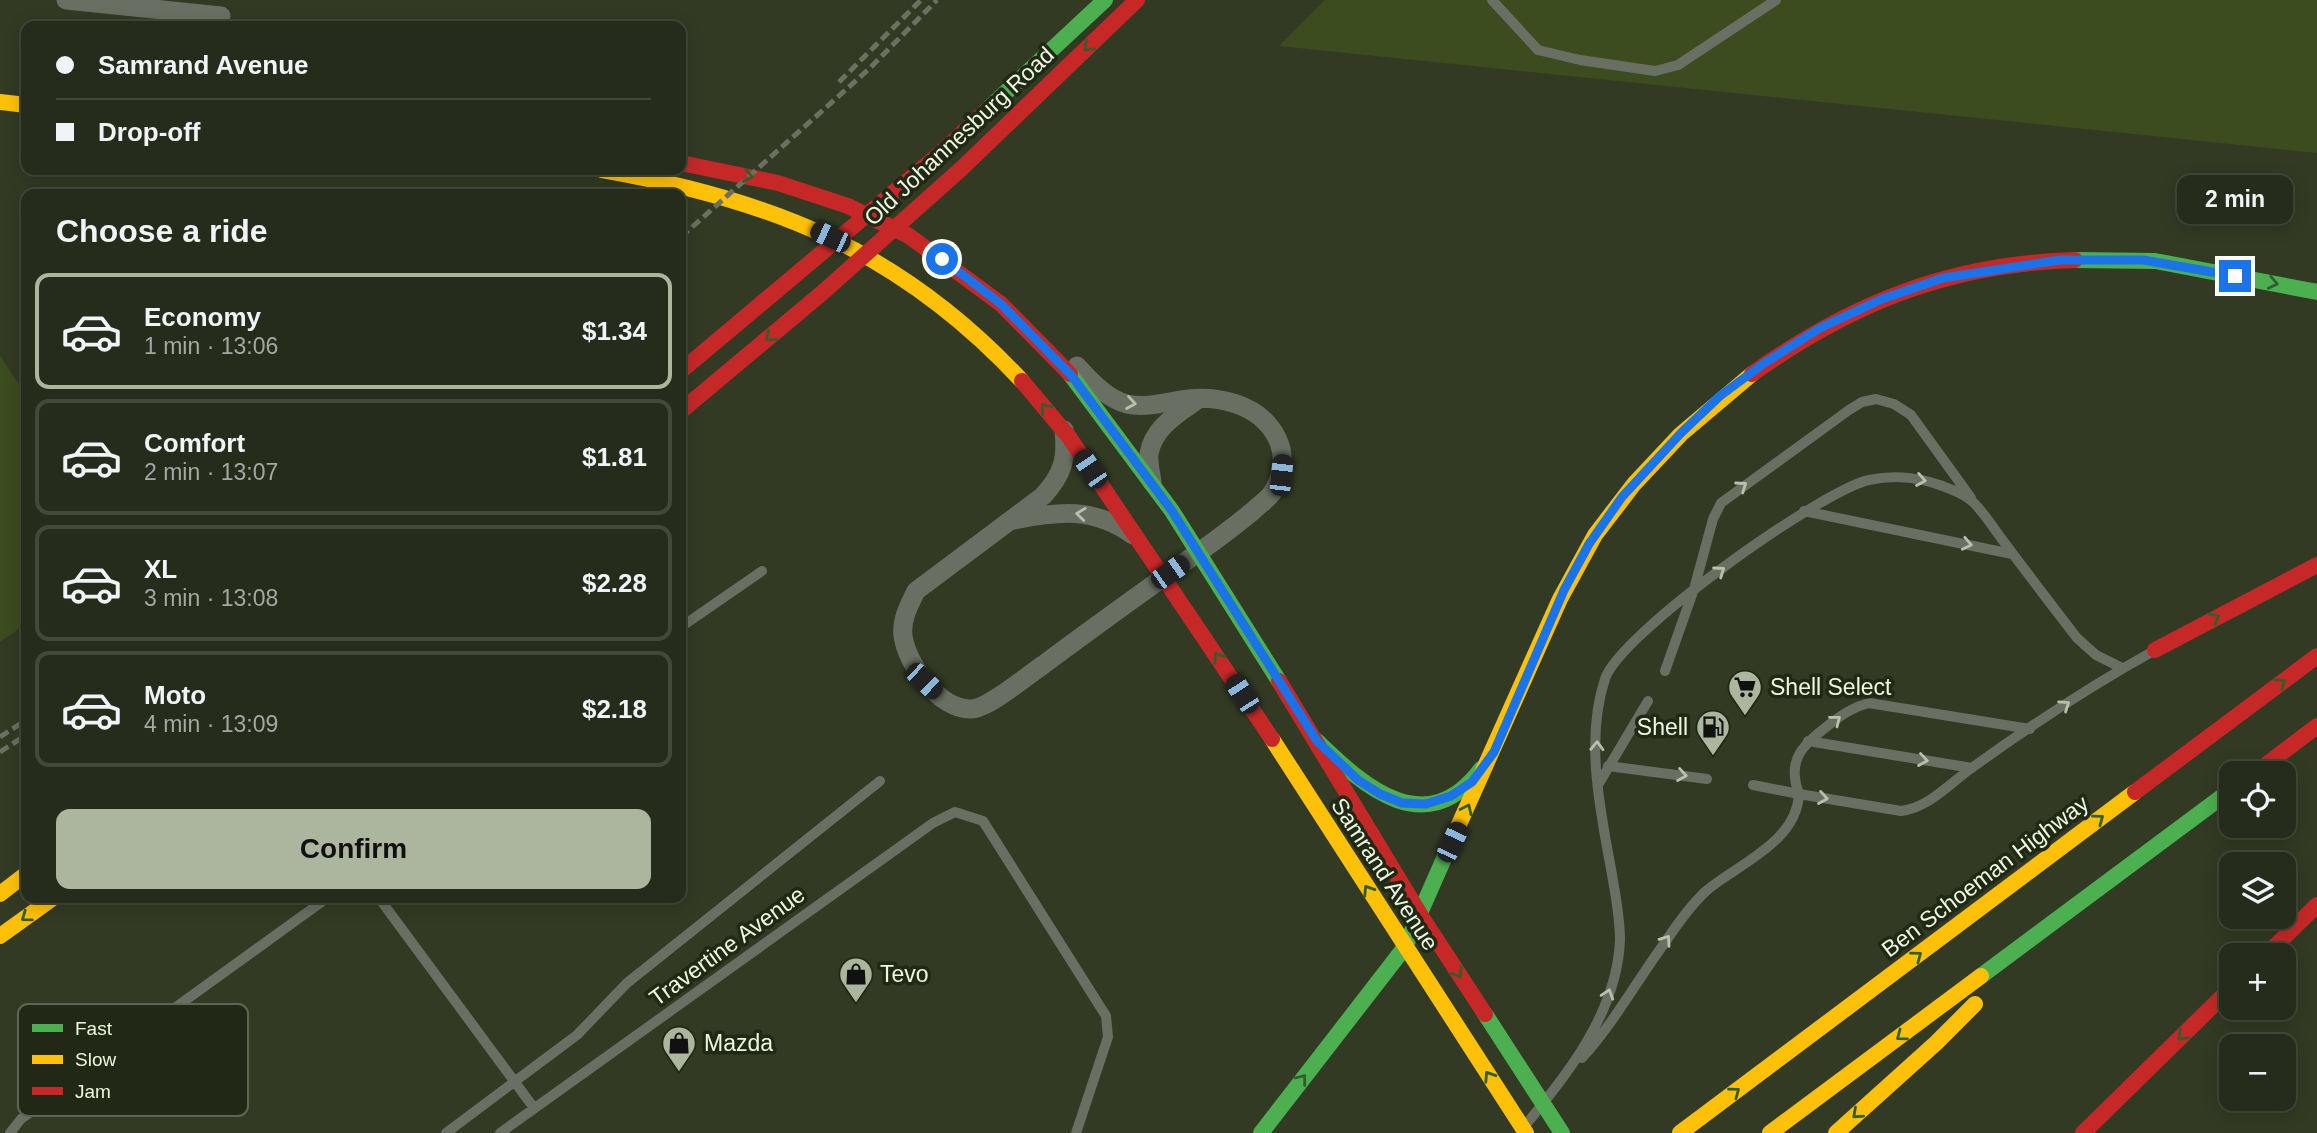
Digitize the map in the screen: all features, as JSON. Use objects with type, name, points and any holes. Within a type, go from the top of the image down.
[{"type":"main road","name":"Old Johannesburg Road","points":[[686,367],[944,150],[1105,0]]},
{"type":"main road","name":"Old Johannesburg Road","points":[[686,407],[822,293],[961,169],[1137,0]]},
{"type":"main road","points":[[0,102],[21,104]]},
{"type":"main road","name":"Samrand Avenue","points":[[686,164],[778,183],[848,206],[922,244],[1001,304],[1071,375],[1172,511],[1317,741],[1421,916],[1562,1133]]},
{"type":"main road","name":"Samrand Avenue","points":[[630,175],[701,188],[774,211],[880,262],[919,289],[977,337],[1023,383],[1063,430],[1142,542],[1526,1133]]},
{"type":"main road","points":[[1261,1133],[1405,947],[1564,590],[1589,544],[1622,497],[1681,433],[1720,396],[1763,364],[1820,328],[1882,299],[1943,278],[2060,260],[2143,260],[2317,292]]},
{"type":"main road","points":[[2155,650],[2317,565]]},
{"type":"main road","name":"Ben Schoeman Highway","points":[[1681,1133],[2317,656]]},
{"type":"main road","points":[[2271,761],[2317,726]]},
{"type":"main road","points":[[1317,741],[1358,780],[1380,794],[1402,803],[1426,804],[1451,796],[1472,782],[1494,752]]},
{"type":"main road","points":[[1770,1133],[2219,799]]},
{"type":"main road","points":[[0,894],[21,878]]},
{"type":"main road","points":[[0,936],[46,903]]},
{"type":"main road","points":[[2278,943],[2317,905]]},
{"type":"main road","points":[[1836,1133],[1936,1043],[2065,914]]},
{"type":"main road","points":[[2083,1133],[2219,1000]]},
{"type":"street","points":[[66,0],[221,16]]},
{"type":"street","points":[[1001,304],[1063,350],[1091,381],[1111,398],[1137,405],[1227,400],[1251,409],[1267,422],[1277,438],[1283,457],[1281,475],[1271,495],[1229,531],[997,698],[972,710],[948,704],[924,681],[903,637],[903,623],[908,607],[916,591],[1043,496],[1058,479],[1066,452],[1063,430]]},
{"type":"street","points":[[1153,484],[1148,455],[1155,435],[1172,418],[1198,400]]},
{"type":"street","points":[[1007,521],[1057,512],[1085,514],[1102,518],[1125,529],[1142,542]]},
{"type":"lane","points":[[1492,0],[1538,50],[1580,60],[1654,71],[1678,65],[1776,0]]},
{"type":"lane","points":[[1665,671],[1694,589],[1713,519],[1721,503],[1862,402],[1876,399],[1894,404],[1911,415],[2077,638],[2096,655],[2122,668]]},
{"type":"lane","points":[[1566,1075],[1605,1004],[1613,981],[1620,942],[1619,912],[1596,789],[1598,713],[1606,675],[1615,659],[1640,634],[1694,589],[1804,512],[1840,491],[1868,480],[1916,479],[1936,483],[1973,501]]},
{"type":"lane","points":[[1804,512],[2012,554]]},
{"type":"lane","points":[[686,624],[762,571]]},
{"type":"lane","points":[[1752,785],[1901,811],[1913,810],[2122,668],[2155,650]]},
{"type":"lane","points":[[1596,789],[1648,701]]},
{"type":"lane","points":[[1519,1133],[1603,1031],[1681,918],[1695,902],[1782,833],[1797,809],[1799,794],[1794,776],[1795,764],[1808,741],[1848,710],[1869,703],[2030,729]]},
{"type":"lane","points":[[1808,741],[1972,768]]},
{"type":"lane","points":[[1608,766],[1707,779]]},
{"type":"lane","points":[[446,1133],[577,1035],[627,984],[880,781]]},
{"type":"lane","name":"Travertine Avenue","points":[[500,1133],[933,822],[955,812],[983,821],[1106,1016],[1108,1037],[1076,1133]]},
{"type":"lane","points":[[180,1004],[320,903]]},
{"type":"lane","points":[[383,903],[534,1108]]},
{"type":"lane","points":[[10,1133],[25,1116]]},
{"type":"shaded area","points":[[1325,0],[2317,0],[2317,153],[1279,46]]},
{"type":"shaded area","points":[[0,355],[21,387],[21,627],[0,642]]},
{"type":"railway","points":[[839,82],[921,0]]},
{"type":"railway","points":[[686,233],[869,69],[937,0]]},
{"type":"railway","points":[[0,737],[21,723]]},
{"type":"railway","points":[[0,752],[21,738]]},
{"type":"traffic: fast","points":[[989,108],[1105,0]]},
{"type":"traffic: fast","points":[[2075,260],[2155,261],[2317,292]]},
{"type":"traffic: fast","points":[[1070,374],[1172,511],[1279,681]]},
{"type":"traffic: fast","points":[[1317,741],[1375,789],[1396,800],[1417,804],[1439,802],[1460,791],[1481,769]]},
{"type":"traffic: fast","points":[[1981,976],[2219,799]]},
{"type":"traffic: fast","points":[[1261,1133],[1405,947],[1457,829]]},
{"type":"traffic: fast","points":[[1485,1014],[1562,1133]]},
{"type":"traffic: slow","points":[[0,102],[21,104]]},
{"type":"traffic: slow","points":[[628,175],[723,197],[831,238],[881,265],[929,297],[976,336],[1022,381]]},
{"type":"traffic: slow","points":[[1457,829],[1560,599],[1595,535],[1634,484],[1681,434],[1752,374]]},
{"type":"traffic: slow","points":[[1272,739],[1526,1133]]},
{"type":"traffic: slow","points":[[1680,1133],[2135,792]]},
{"type":"traffic: slow","points":[[0,894],[21,878]]},
{"type":"traffic: slow","points":[[0,936],[46,903]]},
{"type":"traffic: slow","points":[[1770,1133],[1981,976]]},
{"type":"traffic: slow","points":[[1836,1133],[1975,1004]]},
{"type":"traffic: jam","points":[[686,407],[822,293],[961,169],[1137,0]]},
{"type":"traffic: jam","points":[[686,367],[944,150],[989,108]]},
{"type":"traffic: jam","points":[[686,164],[778,183],[848,206],[909,236],[1001,304],[1070,374]]},
{"type":"traffic: jam","points":[[1752,374],[1828,326],[1904,292],[1986,269],[2075,260]]},
{"type":"traffic: jam","points":[[1022,381],[1069,437],[1272,739]]},
{"type":"traffic: jam","points":[[2155,650],[2317,565]]},
{"type":"traffic: jam","points":[[2135,792],[2317,656]]},
{"type":"traffic: jam","points":[[1279,681],[1421,916],[1485,1014]]},
{"type":"traffic: jam","points":[[2271,761],[2317,726]]},
{"type":"traffic: jam","points":[[2278,943],[2317,905]]},
{"type":"traffic: jam","points":[[2083,1133],[2219,1000]]},
{"type":"place","name":"Shell Select","points":[[1745,717]]},
{"type":"place","name":"Shell","points":[[1713,757]]},
{"type":"place","name":"Tevo","points":[[856,1004]]},
{"type":"place","name":"Mazda","points":[[679,1073]]},
{"type":"route","points":[[942,259],[1001,304],[1071,375],[1172,511],[1317,741],[1358,780],[1380,794],[1402,803],[1426,804],[1451,796],[1472,782],[1494,752],[1564,590],[1589,544],[1622,497],[1681,433],[1720,396],[1763,364],[1820,328],[1882,299],[1943,278],[2060,260],[2143,260],[2235,276]]}]
